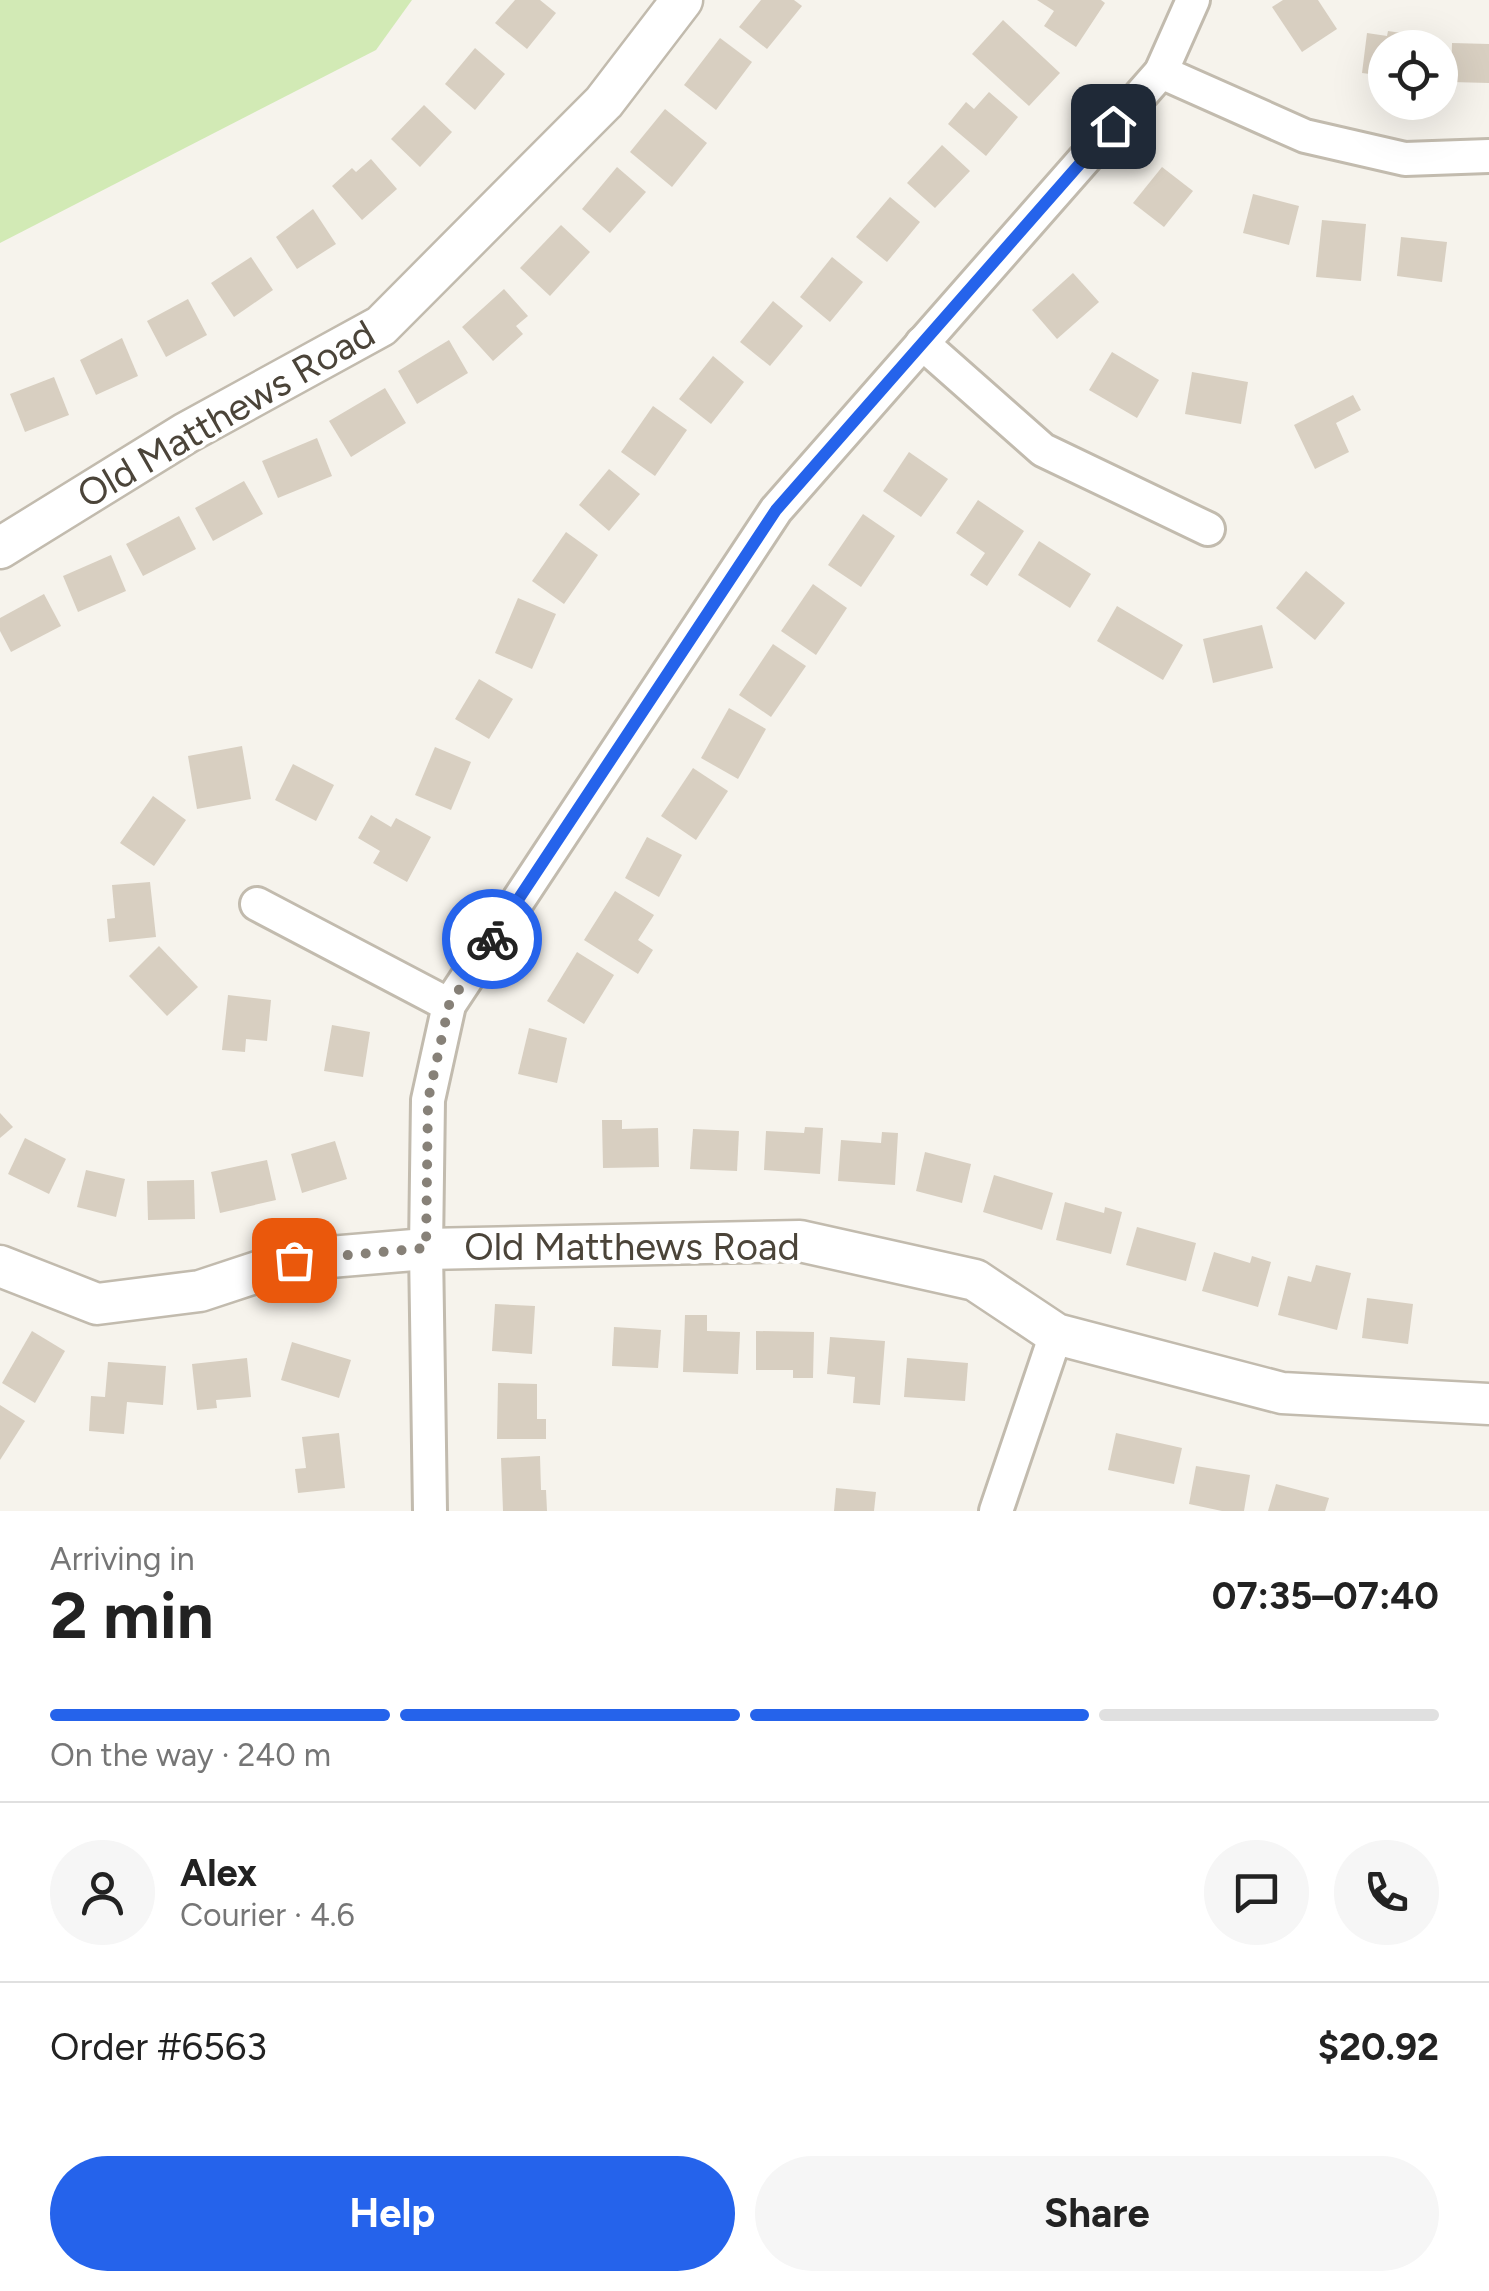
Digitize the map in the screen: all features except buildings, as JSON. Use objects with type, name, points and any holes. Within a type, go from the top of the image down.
[{"type":"street","name":"Old Matthews Road","points":[[0,548],[186,433],[381,326],[604,102],[682,0]]},
{"type":"street","points":[[430,1511],[428,1100],[449,1005],[776,510],[1161,72],[1193,0]]},
{"type":"street","points":[[1161,72],[1305,136],[1405,158],[1489,156]]},
{"type":"street","points":[[922,343],[1043,450],[1208,529]]},
{"type":"street","points":[[257,904],[449,1005]]},
{"type":"street","name":"Old Matthews Road","points":[[0,1266],[97,1304],[200,1291],[294,1260],[426,1248],[800,1241],[975,1280],[1056,1334],[1282,1392],[1489,1404]]},
{"type":"street","points":[[996,1511],[1056,1334]]},
{"type":"green space","points":[[0,0],[412,0],[376,50],[0,243]]},
{"type":"way so far","points":[[294,1260],[426,1248],[428,1100],[449,1005],[492,939]]},
{"type":"route","points":[[492,939],[776,510],[1113,126]]}]
